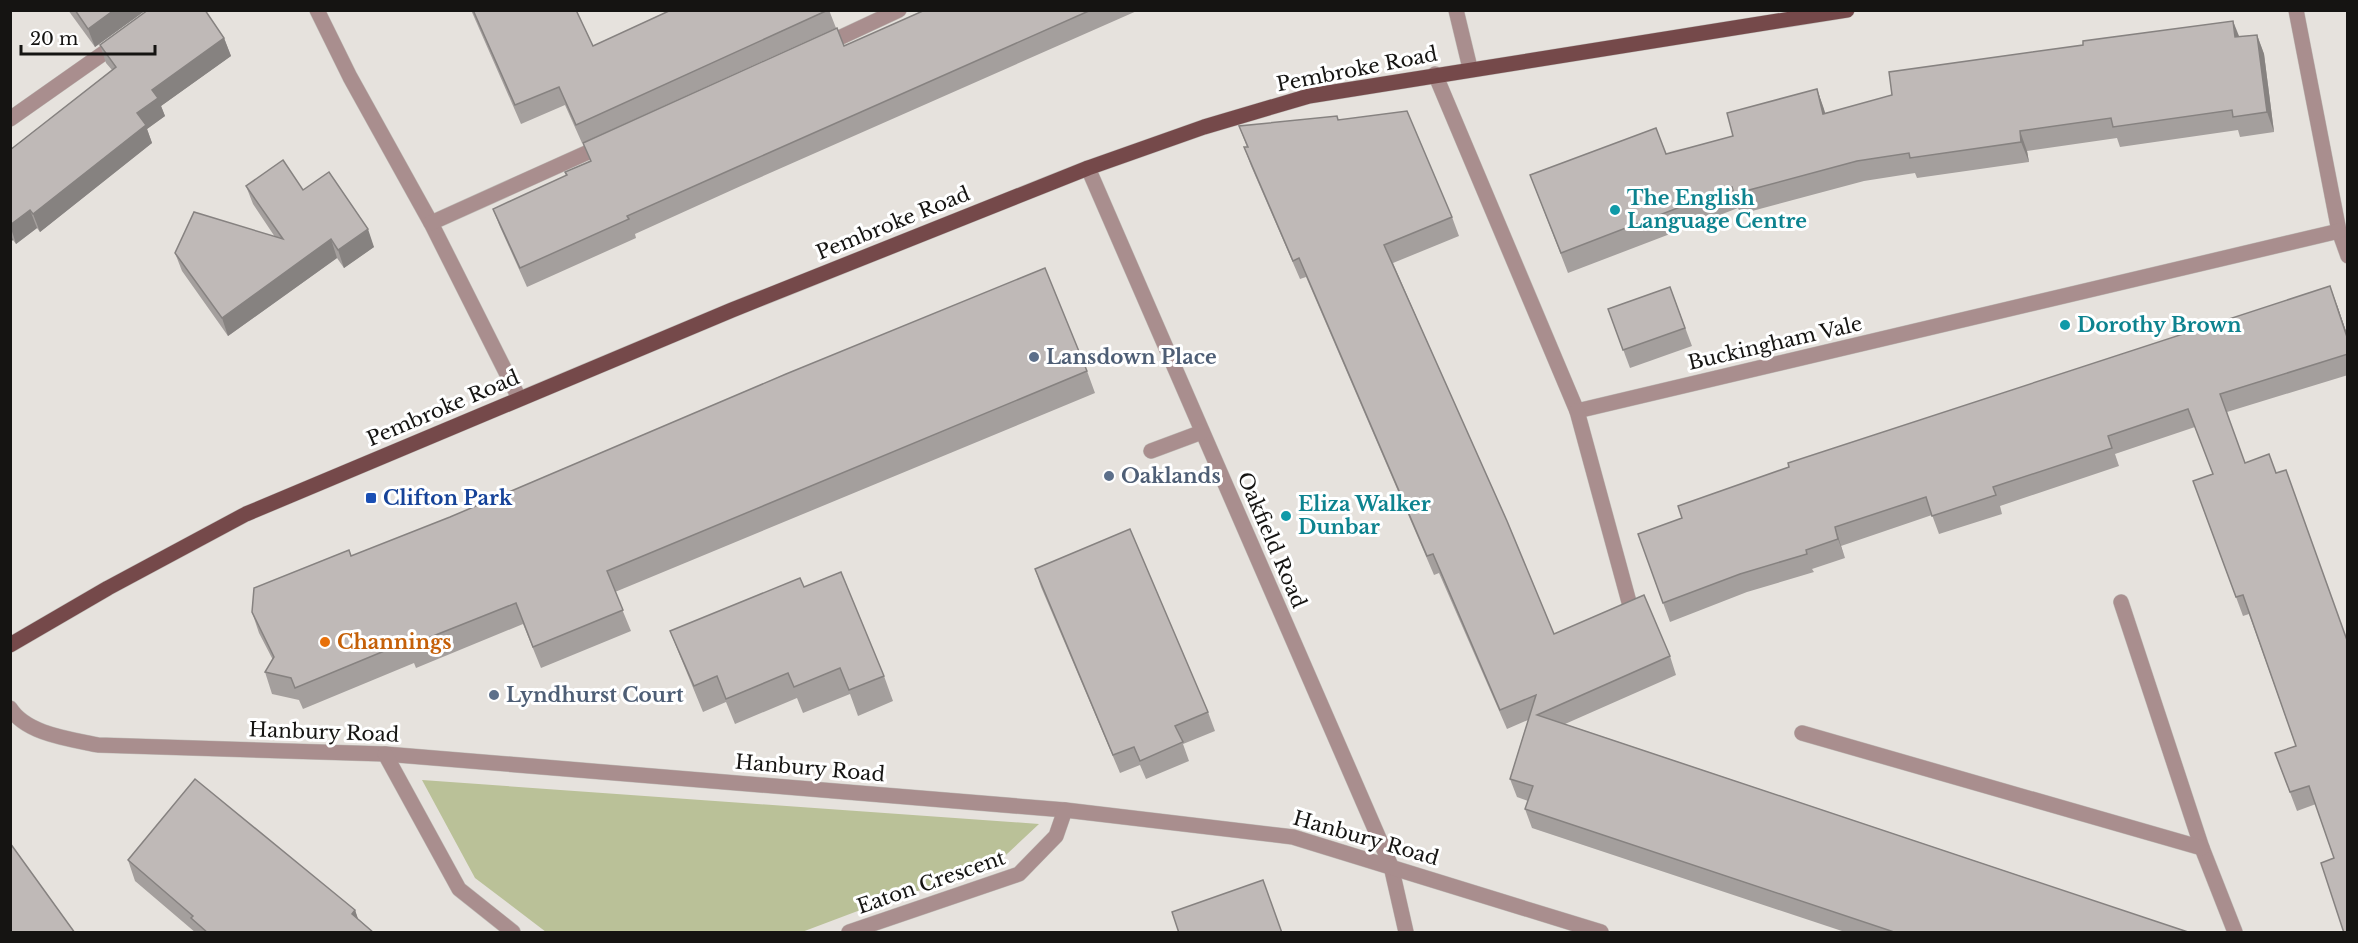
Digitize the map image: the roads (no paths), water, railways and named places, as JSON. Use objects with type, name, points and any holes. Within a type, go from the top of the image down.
[{"type":"main road","name":"Pembroke Road","points":[[10,645],[108,588],[246,514],[519,398],[1088,168],[1204,127],[1309,96],[1470,68],[1847,10]]},
{"type":"street","points":[[317,10],[350,77],[431,223],[519,398]]},
{"type":"street","points":[[812,50],[899,10]]},
{"type":"street","points":[[1456,10],[1470,68]]},
{"type":"street","points":[[2296,10],[2339,231],[2348,256]]},
{"type":"street","points":[[10,119],[135,31]]},
{"type":"street","points":[[1435,74],[1577,411],[1629,602]]},
{"type":"street","points":[[431,223],[616,139]]},
{"type":"street","name":"Oakfield Road","points":[[1088,168],[1391,866],[1406,933]]},
{"type":"street","name":"Buckingham Vale","points":[[1577,411],[2339,231]]},
{"type":"street","points":[[1151,451],[1202,432]]},
{"type":"street","points":[[2121,603],[2202,848],[2235,933]]},
{"type":"street","name":"Hanbury Road","points":[[10,708],[16,717],[57,737],[98,745],[385,754],[1065,810],[1293,837],[1601,933]]},
{"type":"street","points":[[1802,733],[2202,848]]},
{"type":"street","points":[[385,754],[459,889],[513,933]]},
{"type":"street","name":"Eaton Crescent","points":[[849,933],[1019,874],[1056,837],[1065,810]]},
{"type":"place","name":"The English Language Centre","points":[[1615,210]]},
{"type":"place","name":"Dorothy Brown","points":[[2065,325]]},
{"type":"place","name":"Lansdown Place","points":[[1034,357]]},
{"type":"place","name":"Oaklands","points":[[1109,476]]},
{"type":"place","name":"Clifton Park","points":[[371,498]]},
{"type":"place","name":"Eliza Walker Dunbar","points":[[1286,516]]},
{"type":"place","name":"Channings","points":[[325,642]]},
{"type":"place","name":"Lyndhurst Court","points":[[494,695]]}]
